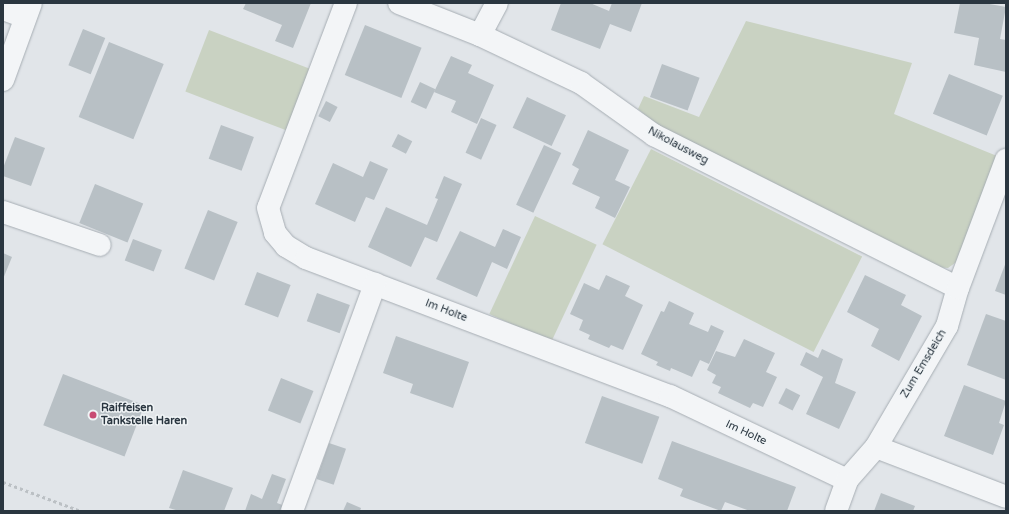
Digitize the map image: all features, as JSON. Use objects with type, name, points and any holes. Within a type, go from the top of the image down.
[{"type":"street","name":"Im Holte","points":[[346,3],[268,208],[275,233],[286,246],[306,258],[670,396],[847,480]]},
{"type":"street","name":"Nikolausweg","points":[[399,3],[480,35],[581,83],[654,135],[958,288]]},
{"type":"street","points":[[480,35],[497,3]]},
{"type":"street","points":[[3,9],[28,10],[3,80]]},
{"type":"street","name":"Zum Emsdeich","points":[[836,511],[847,480],[876,447],[947,326],[958,288],[1006,160]]},
{"type":"street","points":[[3,212],[100,245]]},
{"type":"street","points":[[292,511],[375,284]]},
{"type":"street","points":[[876,447],[1006,497]]},
{"type":"path","points":[[3,482],[81,511]]},
{"type":"green space","points":[[746,21],[912,63],[894,114],[997,156],[962,258],[948,268],[935,267],[663,131],[638,109],[644,96],[699,117]]},
{"type":"green space","points":[[209,30],[310,69],[286,130],[185,92]]},
{"type":"green space","points":[[651,149],[862,257],[814,352],[602,244]]},
{"type":"green space","points":[[535,216],[597,245],[551,343],[489,314]]},
{"type":"building","points":[[246,3],[311,3],[293,48],[275,41],[282,25],[243,9]]},
{"type":"building","points":[[561,3],[590,3],[609,11],[612,3],[642,3],[631,32],[610,24],[600,49],[551,30]]},
{"type":"building","points":[[960,3],[984,3],[1006,7],[1000,39],[1006,40],[1006,72],[974,65],[979,38],[954,33]]},
{"type":"building","points":[[365,25],[422,48],[401,98],[345,75]]},
{"type":"building","points":[[83,29],[105,38],[91,74],[68,65]]},
{"type":"building","points":[[109,42],[164,64],[133,139],[79,117]]},
{"type":"building","points":[[451,56],[472,65],[468,73],[494,85],[477,124],[451,112],[456,101],[434,92]]},
{"type":"building","points":[[662,64],[700,78],[688,111],[650,97]]},
{"type":"building","points":[[949,74],[1003,96],[987,136],[933,114]]},
{"type":"building","points":[[420,82],[435,89],[426,109],[411,102]]},
{"type":"building","points":[[527,97],[566,115],[552,146],[513,128]]},
{"type":"building","points":[[326,101],[338,107],[330,122],[318,116]]},
{"type":"building","points":[[481,118],[497,125],[481,160],[466,153]]},
{"type":"building","points":[[221,125],[254,137],[242,171],[209,159]]},
{"type":"building","points":[[588,130],[629,150],[615,180],[630,187],[615,218],[595,208],[600,197],[572,184],[579,169],[572,165]]},
{"type":"building","points":[[398,134],[412,141],[406,154],[392,146]]},
{"type":"building","points":[[15,137],[45,148],[31,186],[3,176],[3,168]]},
{"type":"building","points":[[544,145],[561,153],[533,213],[516,205]]},
{"type":"building","points":[[370,161],[388,169],[374,200],[366,197],[355,222],[315,204],[333,163],[363,177]]},
{"type":"building","points":[[444,176],[462,184],[437,242],[425,237],[411,267],[368,247],[386,207],[427,225],[438,199],[435,198]]},
{"type":"building","points":[[95,184],[143,203],[127,242],[79,223]]},
{"type":"building","points":[[208,210],[238,222],[214,280],[184,268]]},
{"type":"building","points":[[503,229],[521,237],[507,269],[492,262],[477,297],[436,279],[460,231],[495,247]]},
{"type":"building","points":[[133,239],[162,250],[154,272],[125,260]]},
{"type":"building","points":[[3,253],[12,257],[3,279]]},
{"type":"building","points":[[1006,262],[1006,295],[995,291]]},
{"type":"building","points":[[257,272],[291,285],[278,318],[244,305]]},
{"type":"building","points":[[606,275],[630,286],[625,296],[643,305],[623,350],[611,345],[609,348],[588,339],[590,335],[579,330],[583,320],[570,314],[584,283],[599,290]]},
{"type":"building","points":[[865,275],[906,295],[901,305],[922,316],[899,361],[871,346],[879,329],[847,312]]},
{"type":"building","points":[[317,293],[350,305],[340,333],[307,321]]},
{"type":"building","points":[[669,301],[694,313],[689,324],[708,332],[711,325],[724,331],[709,364],[700,360],[692,377],[671,368],[670,371],[656,365],[658,362],[641,354],[661,311],[664,312]]},
{"type":"building","points":[[986,314],[1006,321],[1006,380],[967,365]]},
{"type":"building","points":[[396,336],[469,362],[453,408],[410,393],[413,384],[383,373]]},
{"type":"building","points":[[744,339],[775,353],[766,372],[777,377],[763,407],[753,403],[750,408],[718,393],[721,387],[712,383],[716,375],[707,370],[716,351],[735,357]]},
{"type":"building","points":[[822,349],[843,359],[835,383],[856,392],[839,429],[806,414],[823,377],[800,365],[806,352],[818,358]]},
{"type":"building","name":"Raiffeisen Tankstelle Haren","points":[[63,374],[144,405],[125,457],[43,425]]},
{"type":"building","points":[[281,378],[313,391],[300,424],[268,410]]},
{"type":"building","points":[[964,385],[1006,401],[999,423],[1004,425],[993,455],[944,436]]},
{"type":"building","points":[[786,388],[800,395],[793,410],[778,403]]},
{"type":"building","points":[[602,396],[659,417],[642,464],[585,443]]},
{"type":"building","points":[[672,441],[796,487],[787,511],[750,511],[725,502],[721,511],[680,496],[683,489],[658,479]]},
{"type":"building","points":[[329,443],[346,449],[334,485],[317,479]]},
{"type":"building","points":[[183,470],[233,488],[224,511],[179,511],[169,508]]},
{"type":"building","points":[[272,474],[286,479],[277,503],[288,507],[286,511],[245,511],[251,494],[262,499]]},
{"type":"building","points":[[881,493],[915,506],[913,511],[874,511]]},
{"type":"building","points":[[347,502],[361,508],[360,511],[343,511]]},
{"type":"place","name":"Raiffeisen Tankstelle Haren","points":[[93,415]]}]
